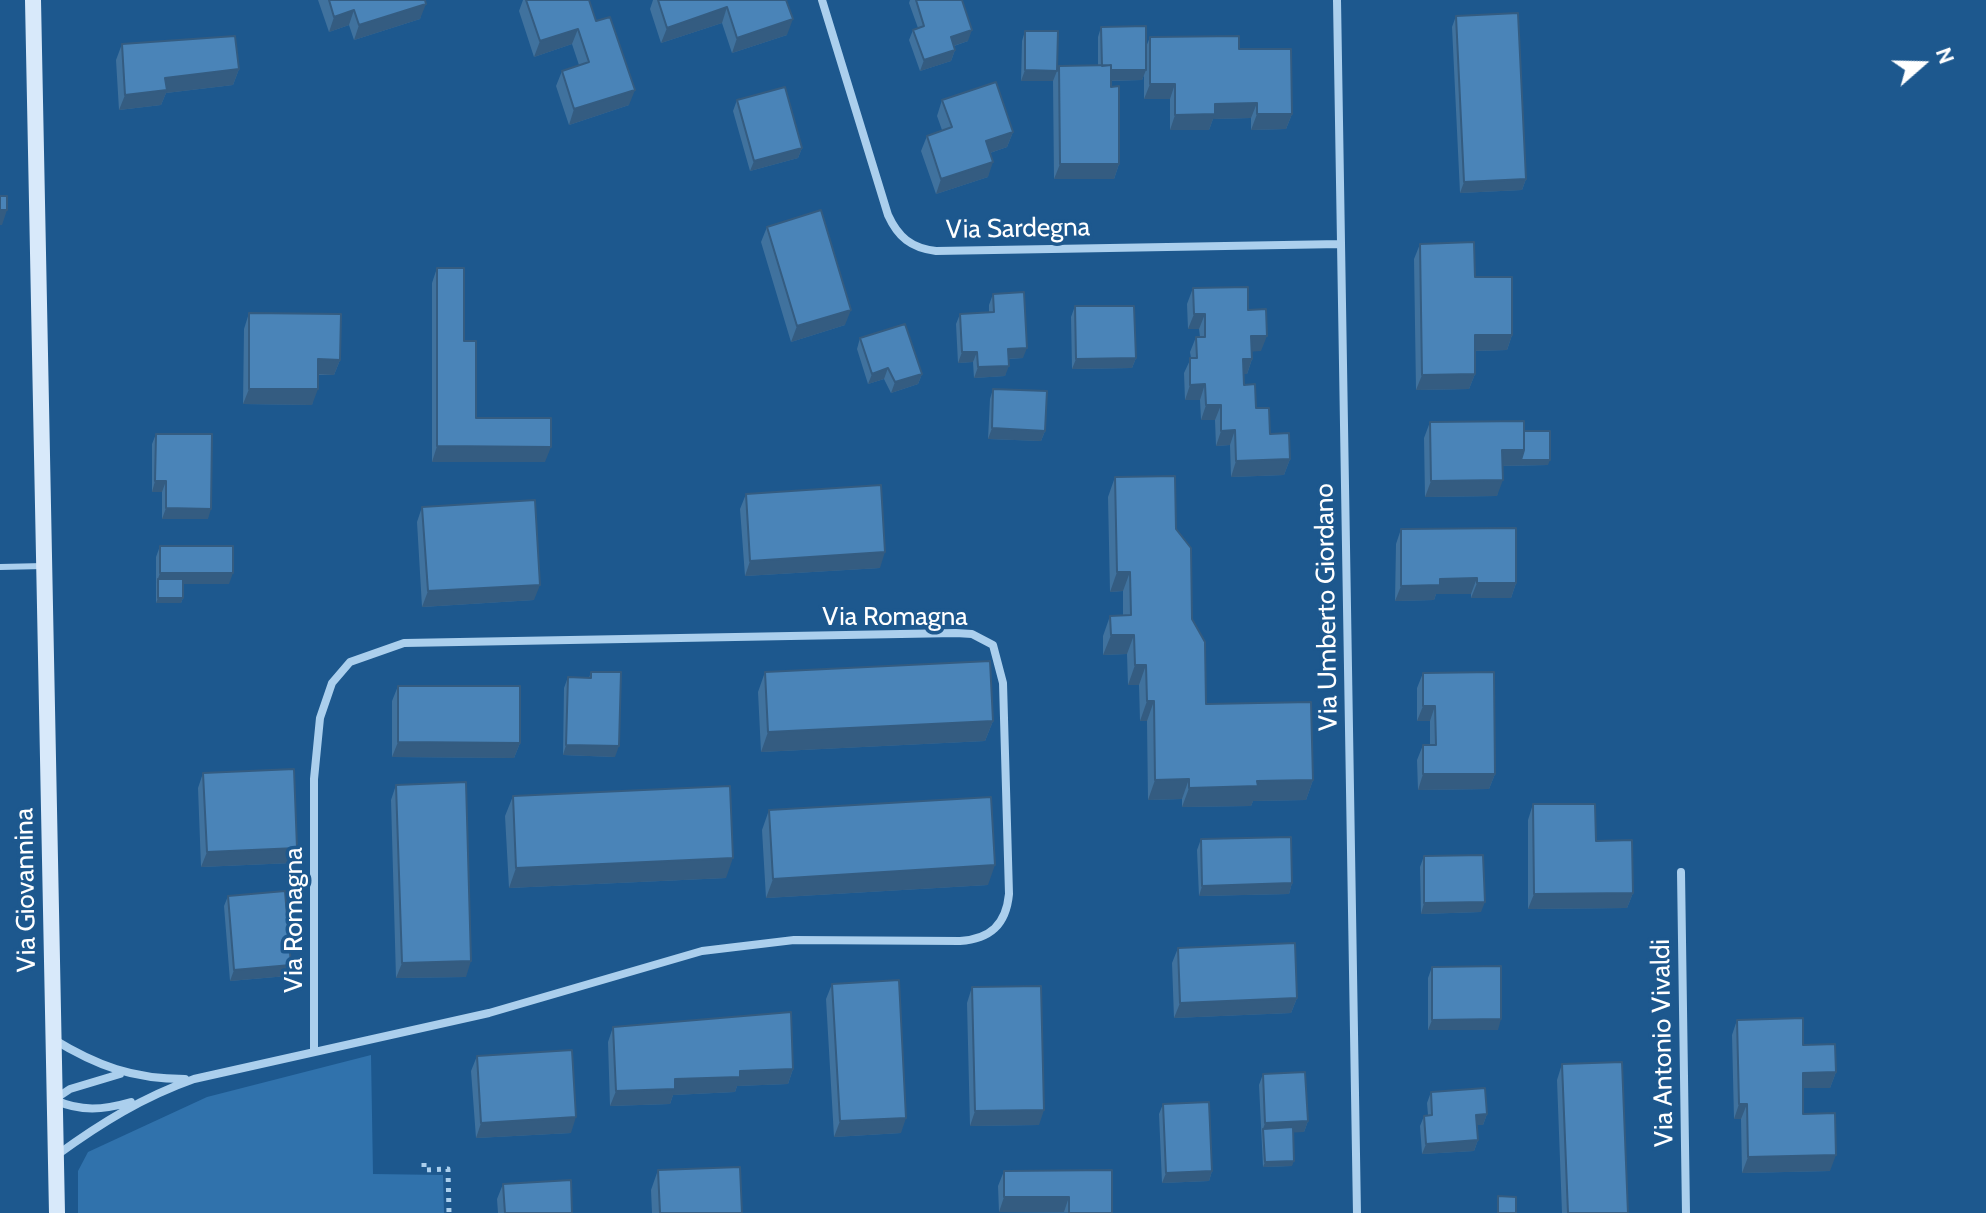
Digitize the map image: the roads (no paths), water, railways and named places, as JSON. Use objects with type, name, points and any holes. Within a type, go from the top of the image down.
[{"type":"street","name":"Via Giovannina","points":[[33,0],[57,1213]]},
{"type":"street","name":"Via Sardegna","points":[[822,0],[888,215],[894,229],[910,243],[936,251],[1341,244]]},
{"type":"street","name":"Via Umberto Giordano","points":[[1337,0],[1357,1213]]},
{"type":"street","name":"Via Romagna","points":[[54,1099],[73,1108],[90,1110],[144,1099],[194,1079],[489,1013],[714,948],[794,940],[960,941],[987,936],[1002,921],[1009,894],[1003,683],[993,645],[972,634],[956,633],[404,643],[350,662],[332,683],[315,756],[314,1050]]},
{"type":"street","name":"Via Antonio Vivaldi","points":[[1681,872],[1686,1213]]},
{"type":"street","name":"Via Romagna","points":[[53,1039],[98,1066],[122,1074],[150,1079],[194,1079]]},
{"type":"street","name":"Via Romagna","points":[[54,1099],[70,1089],[122,1074]]},
{"type":"street","name":"Via Romagna","points":[[55,1157],[144,1099]]},
{"type":"lane","points":[[0,567],[44,566]]}]
